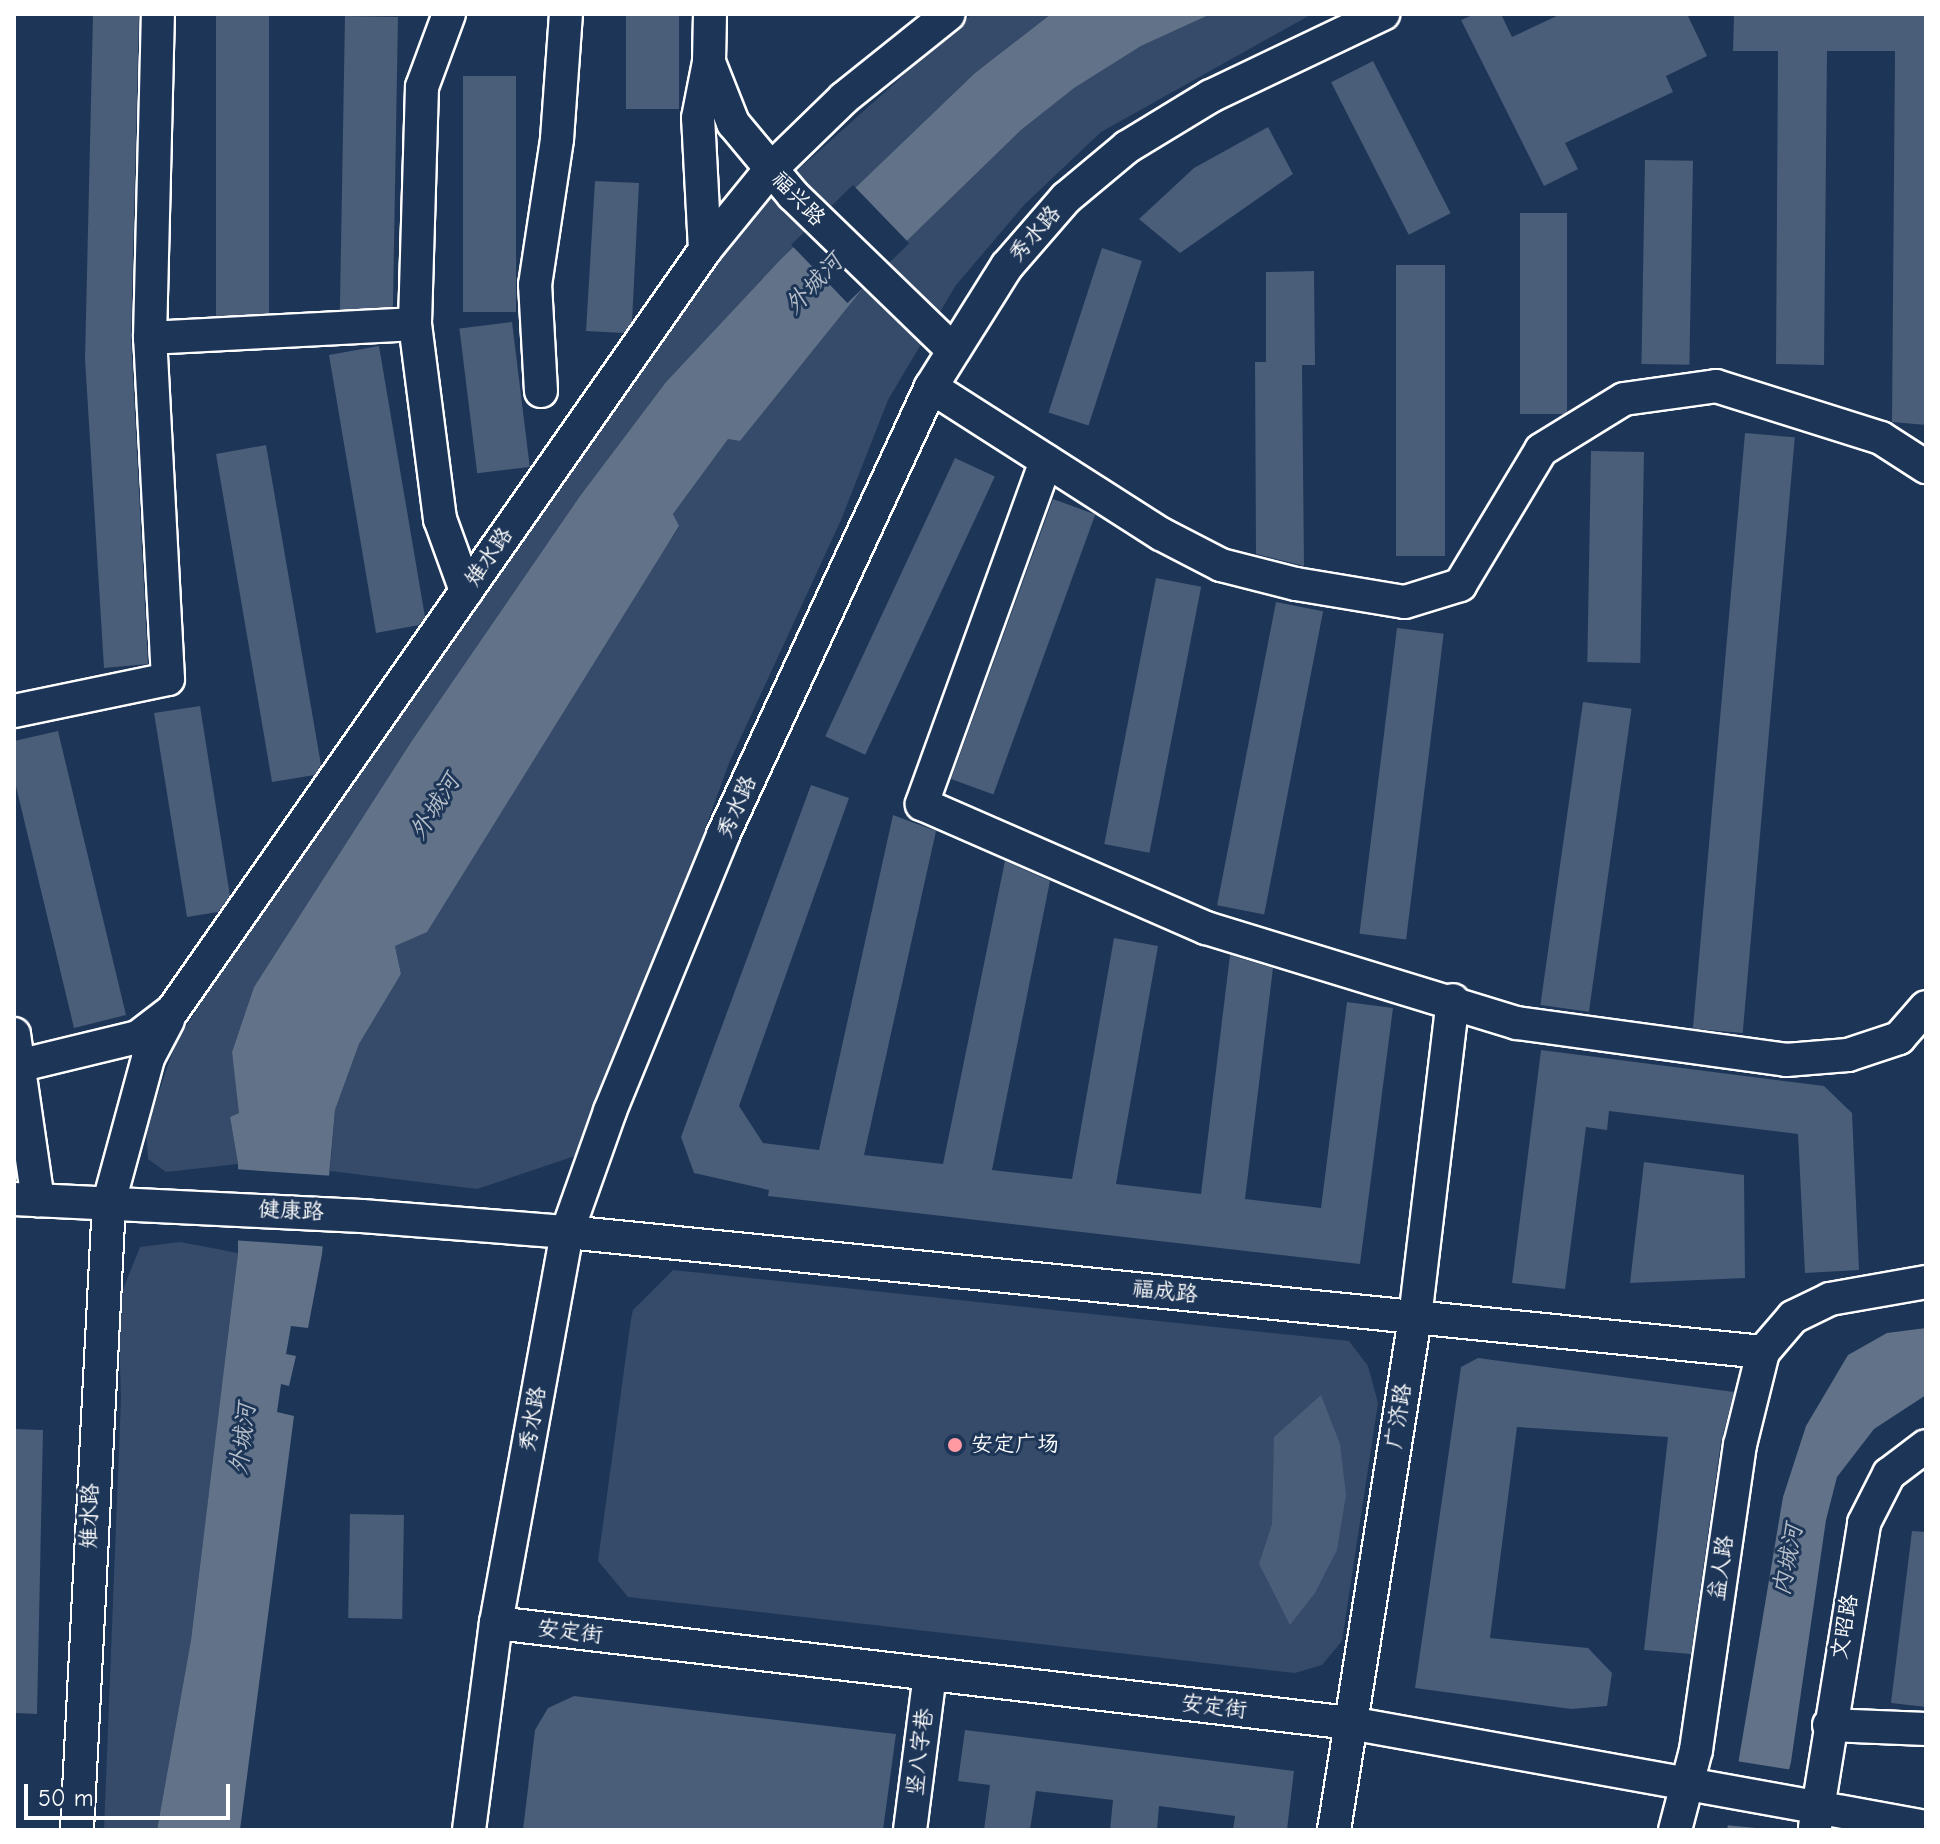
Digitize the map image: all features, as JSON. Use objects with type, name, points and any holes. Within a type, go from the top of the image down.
[{"type":"street","points":[[14,711],[168,679],[150,338],[158,14]]},
{"type":"street","points":[[449,14],[422,87],[415,324],[440,519],[466,591]]},
{"type":"street","points":[[541,391],[535,285],[557,139],[566,14]]},
{"type":"street","name":"福兴路","points":[[710,14],[709,62],[733,123],[793,195],[951,348]]},
{"type":"street","name":"雉水路","points":[[77,1830],[109,1202],[148,1058],[173,1010],[705,250],[770,170],[918,24],[949,14]]},
{"type":"street","name":"秀水路","points":[[469,1830],[496,1623],[567,1232],[610,1111],[723,835],[931,387],[951,348],[1007,266],[1066,198],[1127,147],[1211,96],[1383,14]]},
{"type":"street","points":[[705,250],[698,118],[709,62]]},
{"type":"street","points":[[150,338],[415,324]]},
{"type":"street","points":[[931,387],[1161,534],[1221,565],[1296,584],[1405,602],[1460,585],[1541,450],[1624,399],[1716,386],[1881,438],[1926,467]]},
{"type":"street","points":[[1046,461],[922,804],[1206,928],[1453,1000],[1517,1023],[1786,1060],[1848,1055],[1899,1038],[1926,1007]]},
{"type":"street","name":"广济路","points":[[1334,1830],[1415,1318],[1453,1000]]},
{"type":"street","name":"雉水路","points":[[22,1065],[138,1037],[173,1010]]},
{"type":"street","points":[[14,1034],[22,1065],[26,1200]]},
{"type":"street","name":"健康路","points":[[26,1200],[171,1204],[567,1232]]},
{"type":"street","name":"福成路","points":[[567,1232],[1763,1352]]},
{"type":"street","points":[[1763,1352],[1793,1317],[1830,1299],[1926,1282]]},
{"type":"street","name":"益人路","points":[[1675,1830],[1691,1787],[1740,1445],[1763,1352]]},
{"type":"street","name":"文昭路","points":[[1811,1814],[1864,1523],[1889,1474],[1925,1446]]},
{"type":"street","name":"安定街","points":[[496,1623],[1350,1723],[1691,1787],[1811,1814],[1926,1827]]},
{"type":"street","name":"竖八字巷","points":[[910,1830],[930,1674]]},
{"type":"street","points":[[1829,1725],[1926,1729]]},
{"type":"shaded area","points":[[972,14],[1051,14],[975,73],[781,259],[666,382],[580,496],[411,742],[254,987],[232,1052],[240,1113],[230,1117],[238,1164],[166,1172],[148,1159],[146,1129],[175,1045],[324,801],[752,211]]},
{"type":"shaded area","points":[[1211,14],[1312,14],[1101,132],[1025,204],[956,285],[888,400],[841,520],[729,763],[671,923],[575,1156],[477,1189],[330,1171],[335,1110],[359,1044],[401,974],[395,946],[679,527],[673,514],[728,438],[740,441],[880,267],[1021,130],[1073,88],[1141,46]]},
{"type":"shaded area","points":[[180,1242],[238,1253],[191,1640],[157,1830],[104,1830],[121,1398],[118,1302],[140,1247]]},
{"type":"shaded area","name":"安定广场","points":[[673,1270],[1349,1341],[1368,1366],[1378,1403],[1342,1641],[1322,1665],[1295,1673],[628,1597],[598,1561],[631,1319],[633,1310]]},
{"type":"water","name":"外城河","points":[[1051,14],[1211,14],[1141,46],[1074,88],[1021,130],[880,267],[740,441],[728,439],[673,514],[679,526],[427,932],[395,946],[401,974],[359,1044],[335,1110],[322,1254],[308,1328],[291,1326],[286,1354],[296,1356],[289,1386],[281,1384],[277,1412],[294,1416],[240,1830],[157,1830],[191,1640],[238,1253],[238,1164],[230,1117],[239,1113],[232,1052],[254,987],[411,742],[580,496],[666,382],[781,259],[975,73]]},
{"type":"water","name":"内城河","points":[[1926,1328],[1926,1395],[1874,1429],[1837,1477],[1826,1520],[1791,1762],[1773,1830],[1727,1830],[1783,1497],[1806,1426],[1848,1355],[1887,1333]]},
{"type":"pier","points":[[853,185],[909,243],[847,303],[791,245]]},
{"type":"pier","points":[[234,1169],[334,1176],[329,1247],[229,1240]]},
{"type":"pier","points":[[1736,1761],[1793,1770],[1778,1830],[1724,1825]]},
{"type":"building","points":[[93,14],[139,14],[131,338],[148,664],[104,668],[85,359]]},
{"type":"building","points":[[216,14],[269,14],[269,316],[216,316]]},
{"type":"building","points":[[626,14],[679,14],[679,109],[626,109]]},
{"type":"building","points":[[1475,14],[1501,14],[1512,37],[1561,14],[1687,14],[1707,56],[1666,76],[1673,92],[1565,143],[1578,169],[1544,186],[1461,20]]},
{"type":"building","points":[[1734,14],[1926,14],[1926,425],[1892,422],[1895,51],[1827,51],[1824,365],[1776,364],[1778,51],[1733,51]]},
{"type":"building","points":[[345,16],[398,17],[393,310],[340,309]]},
{"type":"building","points":[[1373,61],[1451,213],[1409,235],[1331,82]]},
{"type":"building","points":[[463,76],[516,76],[516,312],[463,312]]},
{"type":"building","points":[[1268,127],[1293,174],[1180,253],[1139,219],[1194,168]]},
{"type":"building","points":[[1645,160],[1693,161],[1689,365],[1641,364]]},
{"type":"building","points":[[595,181],[639,183],[632,322],[624,333],[586,331]]},
{"type":"building","points":[[1520,213],[1567,213],[1567,414],[1520,414]]},
{"type":"building","points":[[1102,248],[1142,261],[1088,426],[1049,413]]},
{"type":"building","points":[[1396,265],[1445,265],[1445,556],[1396,556]]},
{"type":"building","points":[[1314,271],[1315,365],[1302,365],[1304,566],[1256,554],[1255,362],[1266,362],[1266,272]]},
{"type":"building","points":[[512,322],[530,467],[477,473],[459,328]]},
{"type":"building","points":[[379,346],[425,617],[419,625],[376,633],[329,355]]},
{"type":"building","points":[[1745,433],[1795,437],[1743,1033],[1693,1029]]},
{"type":"building","points":[[266,445],[321,765],[315,775],[272,782],[216,454]]},
{"type":"building","points":[[1591,451],[1644,452],[1640,663],[1587,662]]},
{"type":"building","points":[[955,458],[995,477],[865,755],[825,736]]},
{"type":"building","points":[[1053,499],[1095,514],[993,794],[951,779]]},
{"type":"building","points":[[1156,578],[1201,587],[1149,853],[1104,844]]},
{"type":"building","points":[[1276,602],[1323,611],[1264,914],[1217,905]]},
{"type":"building","points":[[1397,628],[1444,634],[1406,939],[1359,934]]},
{"type":"building","points":[[1583,702],[1632,709],[1589,1012],[1540,1005]]},
{"type":"building","points":[[200,706],[230,896],[218,912],[187,917],[154,713]]},
{"type":"building","points":[[58,731],[126,1015],[74,1028],[14,778],[14,741]]},
{"type":"building","points":[[811,785],[849,798],[739,1106],[763,1143],[819,1150],[893,815],[936,831],[864,1155],[943,1164],[1005,861],[1050,881],[992,1170],[1072,1179],[1114,938],[1158,946],[1116,1184],[1201,1194],[1230,955],[1273,968],[1245,1199],[1321,1208],[1347,1002],[1393,1008],[1360,1264],[768,1196],[769,1190],[694,1173],[681,1137]]},
{"type":"building","points":[[1541,1050],[1824,1086],[1852,1113],[1859,1270],[1805,1273],[1798,1134],[1609,1111],[1607,1130],[1586,1127],[1565,1289],[1512,1283]]},
{"type":"building","points":[[1644,1162],[1744,1175],[1745,1278],[1630,1283]]},
{"type":"building","points":[[1478,1358],[1734,1392],[1721,1442],[1691,1654],[1644,1650],[1668,1437],[1517,1427],[1490,1638],[1588,1648],[1612,1673],[1607,1706],[1571,1709],[1415,1688],[1461,1367]]},
{"type":"building","points":[[1321,1395],[1340,1444],[1346,1495],[1337,1550],[1315,1593],[1290,1625],[1259,1564],[1272,1524],[1274,1437]]},
{"type":"building","points":[[14,1429],[43,1430],[37,1714],[14,1713]]},
{"type":"building","points":[[350,1514],[404,1515],[402,1619],[348,1618]]},
{"type":"building","points":[[1912,1531],[1926,1532],[1926,1707],[1891,1703]]},
{"type":"building","points":[[574,1696],[896,1734],[883,1830],[523,1830],[535,1730],[548,1708]]},
{"type":"building","points":[[965,1730],[1294,1771],[1287,1830],[1233,1830],[1235,1816],[1159,1806],[1157,1830],[1110,1830],[1113,1800],[1036,1791],[1030,1830],[984,1830],[990,1785],[958,1781]]},
{"type":"place","name":"安定广场","points":[[955,1445]]}]
